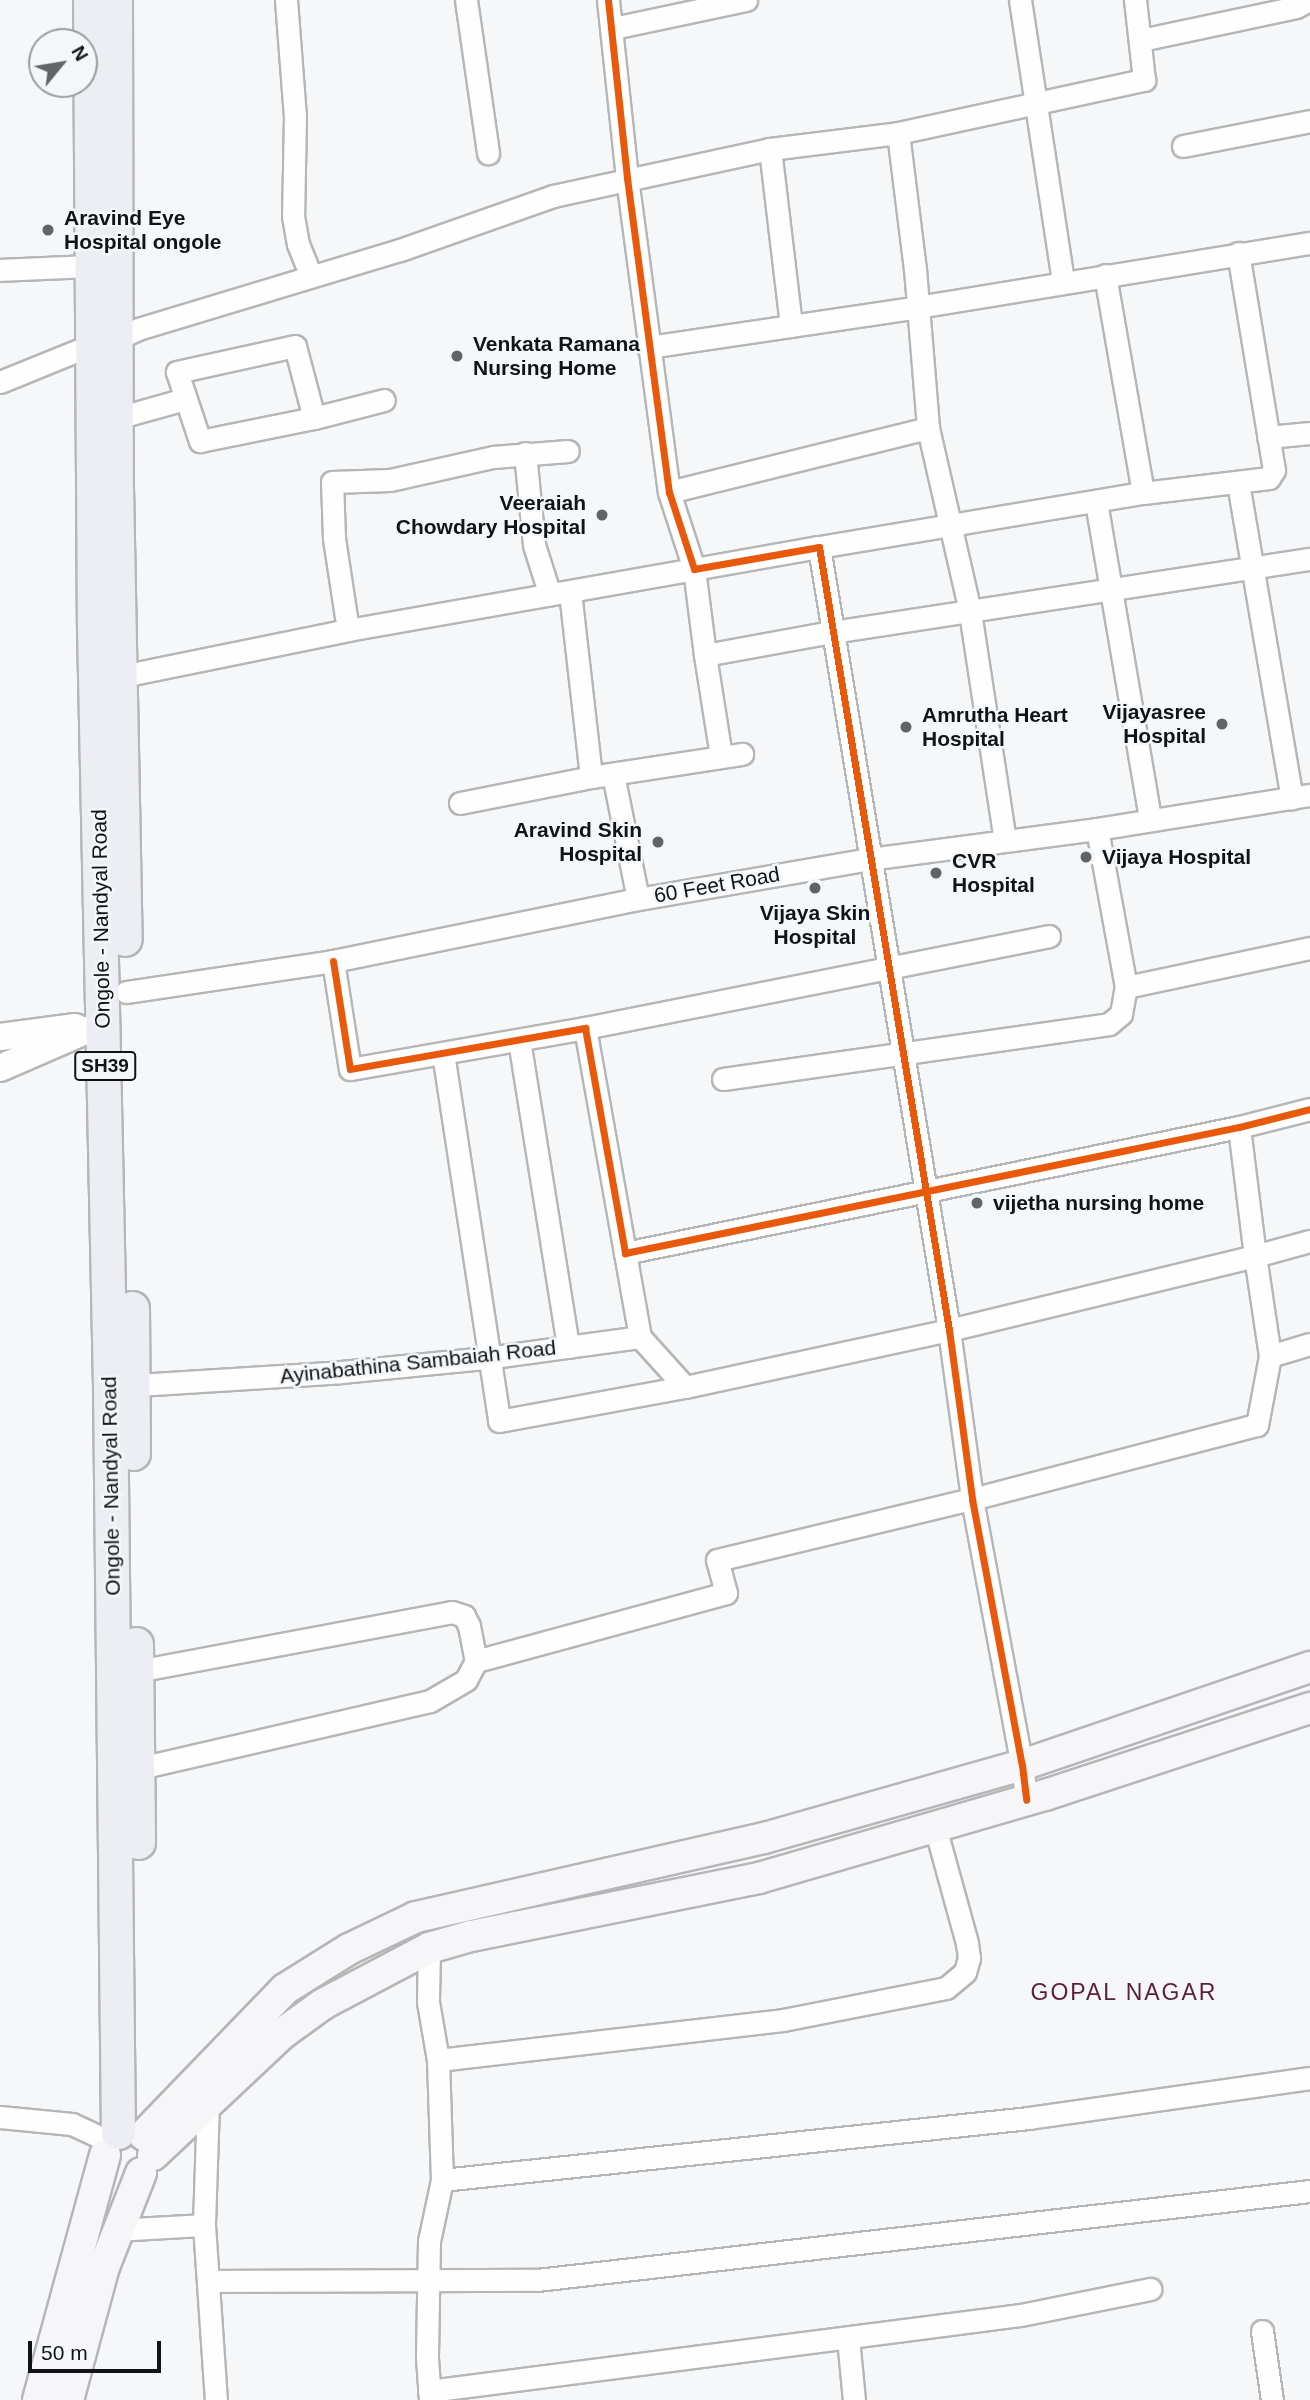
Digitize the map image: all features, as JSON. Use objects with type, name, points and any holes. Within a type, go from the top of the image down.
[{"type":"main road","name":"Ongole - Nandyal Road","points":[[90,0],[91,265],[117,418],[104,488],[122,676],[115,1008]]},
{"type":"main road","name":"Ongole - Nandyal Road","points":[[115,0],[104,342],[104,488],[122,1386],[129,2146]]},
{"type":"main road","name":"Ongole - Nandyal Road","points":[[122,1386],[137,1671],[139,1768],[129,2146]]},
{"type":"main road","points":[[38,2400],[129,2146],[285,1989],[349,1948],[416,1917],[764,1838],[1023,1765],[1310,1667]]},
{"type":"main road","points":[[129,2146],[208,2103],[283,2033],[324,2004],[429,1948],[471,1936],[759,1878],[1026,1800],[1310,1708]]},
{"type":"main road","points":[[68,2400],[104,2267],[117,2230],[129,2146]]},
{"type":"street","points":[[286,0],[295,116],[293,216],[298,244],[311,277]]},
{"type":"street","points":[[466,0],[488,153]]},
{"type":"street","points":[[460,803],[590,777],[732,755],[705,655],[694,569],[669,492],[627,178],[608,0]]},
{"type":"street","points":[[613,28],[746,0]]},
{"type":"street","points":[[1020,0],[1063,282]]},
{"type":"street","points":[[0,382],[138,329],[400,250],[553,196],[770,149],[898,133],[1144,80],[1135,0]]},
{"type":"street","points":[[1141,40],[1299,2]]},
{"type":"street","points":[[1183,146],[1310,121]]},
{"type":"street","points":[[898,133],[905,174],[928,428],[970,612],[1005,840]]},
{"type":"street","points":[[770,149],[791,326]]},
{"type":"street","points":[[648,347],[918,307],[1310,243]]},
{"type":"street","points":[[122,676],[348,630],[819,547],[1143,493],[1269,478],[1274,470],[1238,253]]},
{"type":"street","points":[[0,270],[91,265]]},
{"type":"street","points":[[1105,275],[1143,493]]},
{"type":"street","points":[[314,418],[295,346],[177,372],[200,441],[314,418],[384,400]]},
{"type":"street","points":[[117,418],[185,399]]},
{"type":"street","points":[[669,492],[928,428]]},
{"type":"street","points":[[1268,437],[1310,433]]},
{"type":"street","points":[[348,630],[334,538],[332,481],[401,478],[525,453],[568,451]]},
{"type":"street","points":[[525,453],[534,545],[560,593],[590,777]]},
{"type":"street","points":[[1238,483],[1251,570],[1301,797]]},
{"type":"street","points":[[1096,502],[1150,819]]},
{"type":"street","points":[[819,547],[949,1330],[972,1499],[1023,1765],[1026,1800]]},
{"type":"street","points":[[705,655],[832,632],[1112,592],[1310,559]]},
{"type":"street","points":[[613,774],[638,899]]},
{"type":"street","name":"60 Feet Road","points":[[115,1008],[638,899],[869,859],[1097,829],[1301,797]]},
{"type":"street","points":[[723,1079],[904,1056],[1109,1024],[1121,1014],[1126,987],[1097,829]]},
{"type":"street","points":[[333,961],[350,1069],[585,1028],[1049,936]]},
{"type":"street","points":[[1126,987],[1310,948]]},
{"type":"street","points":[[0,1037],[115,1008]]},
{"type":"street","points":[[0,1068],[115,1008]]},
{"type":"street","points":[[585,1028],[640,1337],[685,1387]]},
{"type":"street","points":[[519,1040],[568,1347]]},
{"type":"street","points":[[443,1053],[487,1358],[499,1421],[685,1387],[949,1330],[1310,1241]]},
{"type":"street","points":[[625,1254],[926,1189],[1239,1127],[1310,1109]]},
{"type":"street","points":[[476,1661],[726,1593],[717,1560],[972,1499],[1257,1425],[1270,1356],[1239,1127]]},
{"type":"street","name":"Ayinabathina Sambaiah Road","points":[[122,1386],[341,1373],[487,1358],[640,1337]]},
{"type":"street","points":[[1270,1356],[1310,1344]]},
{"type":"street","points":[[137,1671],[452,1612],[464,1616],[469,1626],[476,1661],[466,1680],[430,1701],[139,1768]]},
{"type":"street","points":[[438,2060],[783,2020],[946,1988],[965,1972],[969,1958],[935,1827]]},
{"type":"street","points":[[429,1948],[428,2002],[438,2060],[442,2180],[429,2241],[430,2395],[1021,2315],[1150,2289]]},
{"type":"street","points":[[442,2180],[1029,2118],[1310,2078]]},
{"type":"street","points":[[208,2103],[204,2225],[216,2400]]},
{"type":"street","points":[[0,2117],[72,2124],[129,2146]]},
{"type":"street","points":[[208,2281],[537,2280],[674,2267],[1310,2192]]},
{"type":"street","points":[[117,2230],[204,2225]]},
{"type":"street","points":[[1262,2331],[1272,2400]]},
{"type":"street","points":[[848,2338],[854,2400]]},
{"type":"cycle path","points":[[608,0],[627,178],[669,492],[694,569],[819,547],[949,1330],[972,1499],[1022,1765],[1026,1800]]},
{"type":"cycle path","points":[[333,961],[350,1069],[585,1028],[625,1253],[1239,1127],[1310,1109]]},
{"type":"place","name":"Aravind Eye Hospital ongole","points":[[48,230]]},
{"type":"place","name":"Venkata Ramana Nursing Home","points":[[457,356]]},
{"type":"place","name":"Veeraiah Chowdary Hospital","points":[[602,515]]},
{"type":"place","name":"Vijayasree Hospital","points":[[1222,724]]},
{"type":"place","name":"Amrutha Heart Hospital","points":[[906,727]]},
{"type":"place","name":"Aravind Skin Hospital","points":[[658,842]]},
{"type":"place","name":"Vijaya Hospital","points":[[1086,857]]},
{"type":"place","name":"CVR Hospital","points":[[936,873]]},
{"type":"place","name":"Vijaya Skin Hospital","points":[[815,888]]},
{"type":"place","name":"vijetha nursing home","points":[[977,1203]]},
{"type":"district","name":"GOPAL NAGAR","points":[[1124,1992]]}]
